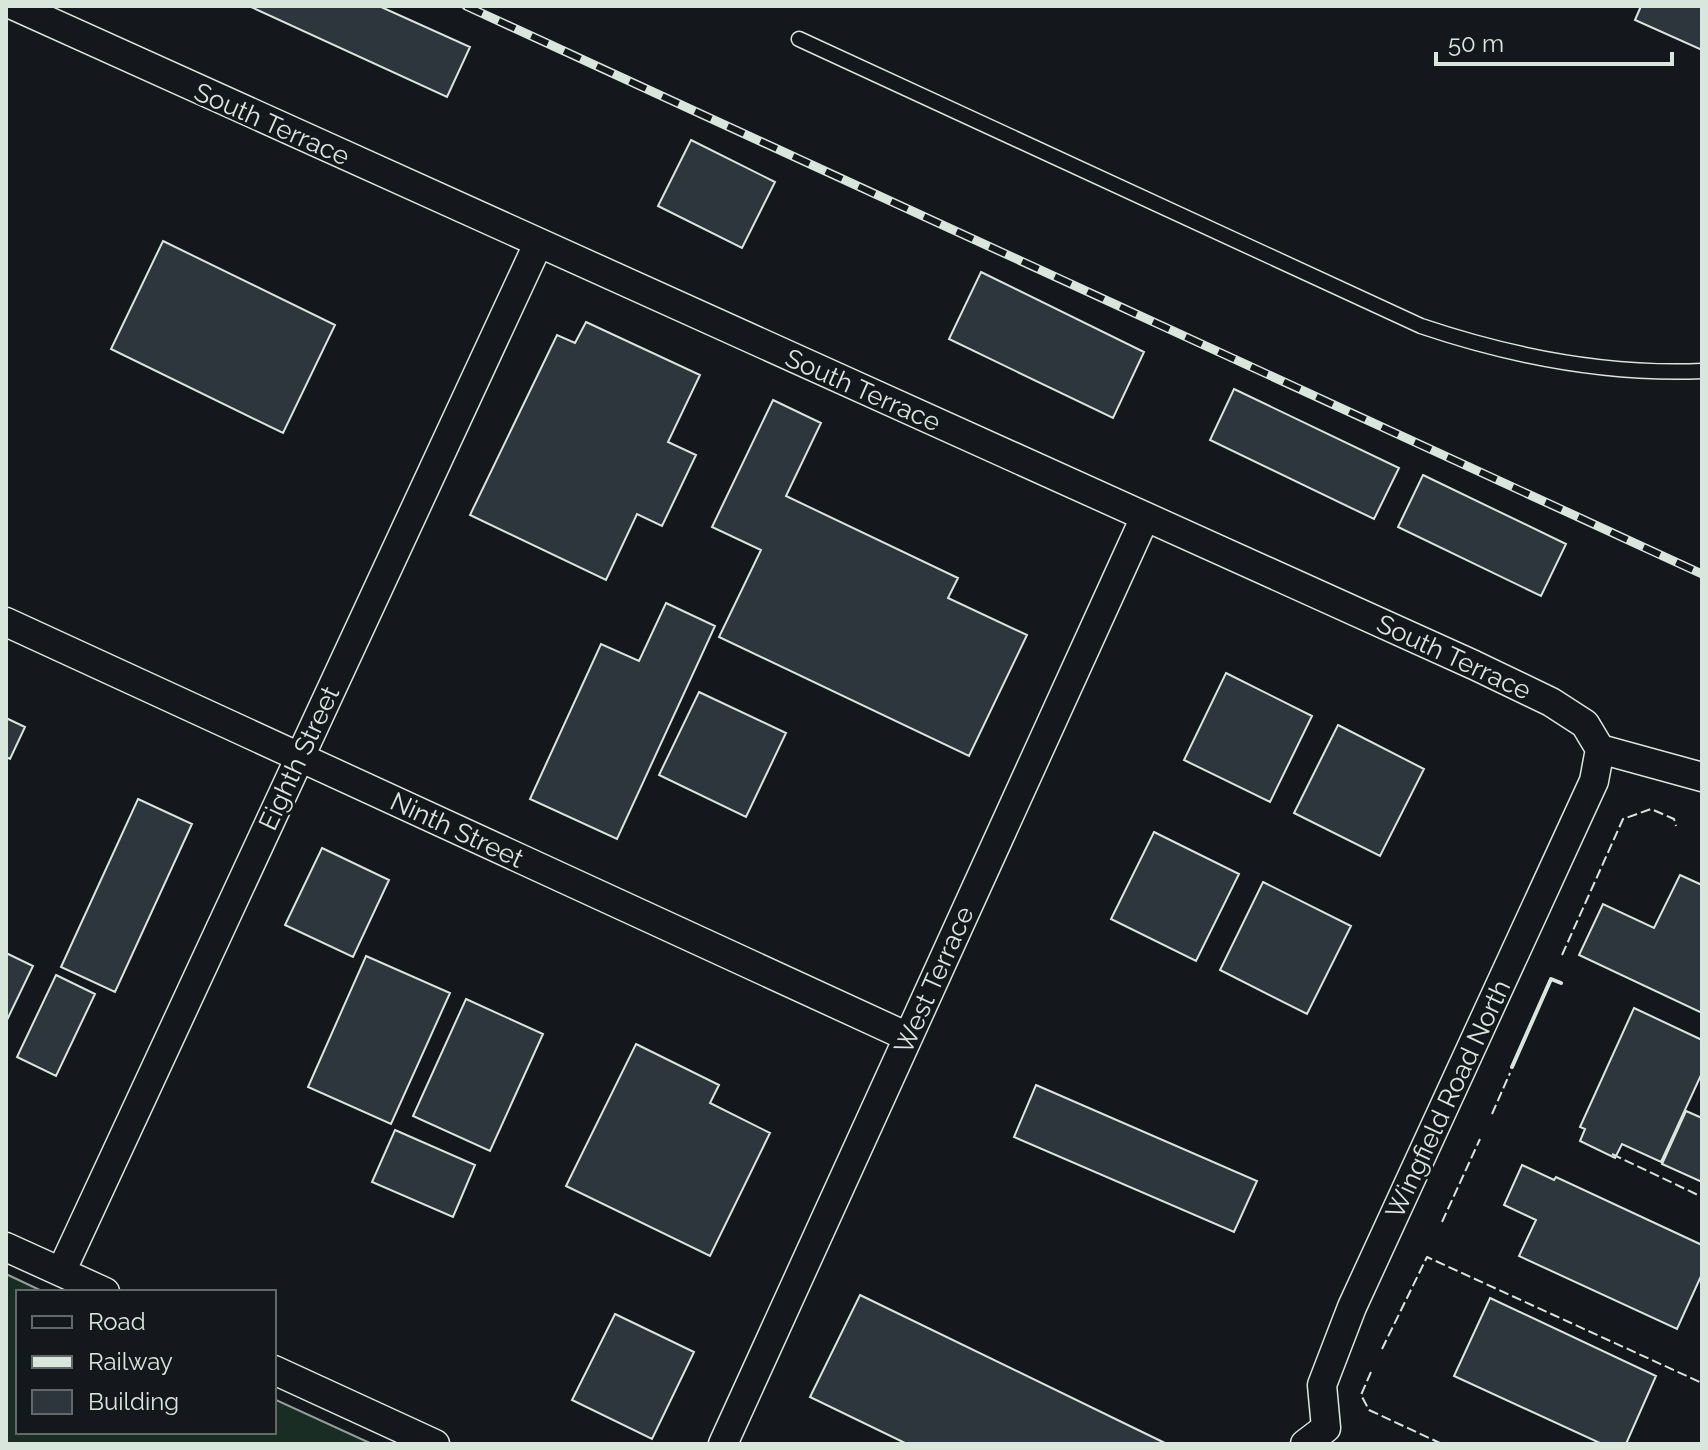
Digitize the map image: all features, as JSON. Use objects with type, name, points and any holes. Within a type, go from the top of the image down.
[{"type":"street","name":"South Terrace","points":[[15,6],[1551,702],[1585,724],[1600,749]]},
{"type":"street","name":"Eighth Street","points":[[61,1272],[538,244]]},
{"type":"street","name":"West Terrace","points":[[723,1444],[1145,517]]},
{"type":"street","name":"Ninth Street","points":[[6,622],[908,1037]]},
{"type":"street","points":[[1600,749],[1702,777]]},
{"type":"street","name":"Wingfield Road North","points":[[1324,1439],[1322,1385],[1352,1307],[1594,781],[1600,749]]},
{"type":"street","points":[[6,1247],[101,1290]]},
{"type":"street","points":[[276,1371],[435,1444]]},
{"type":"lane","points":[[799,39],[1421,326],[1492,348],[1570,362],[1636,372],[1702,371]]},
{"type":"green space","points":[[6,1274],[40,1290],[16,1290],[16,1434],[276,1434],[276,1400],[372,1444],[6,1444]]},
{"type":"building","points":[[249,6],[379,6],[470,47],[447,97]]},
{"type":"building","points":[[1641,6],[1702,6],[1702,50],[1635,20]]},
{"type":"building","points":[[691,140],[775,182],[742,248],[658,206]]},
{"type":"building","points":[[163,241],[335,325],[283,433],[111,349]]},
{"type":"building","points":[[981,272],[1144,352],[1113,418],[949,339]]},
{"type":"building","points":[[586,322],[700,375],[668,442],[696,455],[662,526],[637,514],[606,580],[470,515],[557,335],[575,343]]},
{"type":"building","points":[[1234,389],[1399,468],[1374,519],[1210,440]]},
{"type":"building","points":[[773,400],[821,423],[786,496],[958,578],[948,598],[1027,635],[969,756],[719,637],[761,550],[712,527]]},
{"type":"building","points":[[1423,475],[1566,544],[1541,596],[1398,527]]},
{"type":"building","points":[[666,603],[715,626],[617,839],[530,799],[601,644],[639,661]]},
{"type":"building","points":[[1226,673],[1312,716],[1270,802],[1184,760]]},
{"type":"building","points":[[699,692],[786,733],[746,817],[659,775]]},
{"type":"building","points":[[6,718],[25,727],[10,759],[6,757]]},
{"type":"building","points":[[1338,725],[1424,769],[1380,856],[1294,813]]},
{"type":"building","points":[[138,799],[192,824],[115,992],[61,967]]},
{"type":"building","points":[[1154,832],[1239,874],[1196,961],[1111,919]]},
{"type":"building","points":[[322,848],[389,880],[353,957],[285,925]]},
{"type":"building","points":[[1680,875],[1702,885],[1702,1013],[1579,955],[1603,904],[1654,928]]},
{"type":"building","points":[[1263,882],[1351,926],[1307,1014],[1220,970]]},
{"type":"building","points":[[6,953],[33,966],[6,1022]]},
{"type":"building","points":[[366,956],[450,993],[391,1124],[308,1087]]},
{"type":"building","points":[[56,975],[95,994],[56,1076],[17,1057]]},
{"type":"building","points":[[466,999],[543,1034],[490,1151],[413,1116]]},
{"type":"building","points":[[1634,1008],[1702,1040],[1702,1073],[1661,1162],[1622,1144],[1615,1158],[1580,1141],[1585,1129],[1580,1127]]},
{"type":"building","points":[[636,1044],[719,1085],[710,1103],[770,1133],[710,1256],[566,1186]]},
{"type":"building","points":[[1036,1085],[1257,1181],[1234,1232],[1014,1137]]},
{"type":"building","points":[[1686,1111],[1702,1118],[1702,1182],[1662,1164]]},
{"type":"building","points":[[395,1130],[475,1165],[453,1217],[372,1182]]},
{"type":"building","points":[[1522,1165],[1554,1180],[1556,1177],[1702,1245],[1702,1274],[1677,1329],[1519,1256],[1536,1220],[1504,1205]]},
{"type":"building","points":[[860,1295],[1167,1444],[907,1444],[810,1397]]},
{"type":"building","points":[[1490,1298],[1656,1376],[1626,1444],[1602,1444],[1454,1376]]},
{"type":"building","points":[[615,1314],[694,1352],[652,1439],[572,1400]]},
{"type":"railway","points":[[466,6],[1702,574]]},
{"type":"fence","points":[[1562,955],[1623,819],[1651,809],[1674,819],[1676,826]]},
{"type":"fence","points":[[1492,1114],[1510,1073]]},
{"type":"fence","points":[[1442,1222],[1480,1139]]},
{"type":"fence","points":[[1612,1154],[1702,1197]]},
{"type":"fence","points":[[1382,1349],[1427,1257],[1702,1383]]},
{"type":"fence","points":[[1371,1372],[1361,1395],[1369,1410],[1442,1444]]},
{"type":"wall","points":[[1512,1067],[1551,979],[1561,983]]}]
